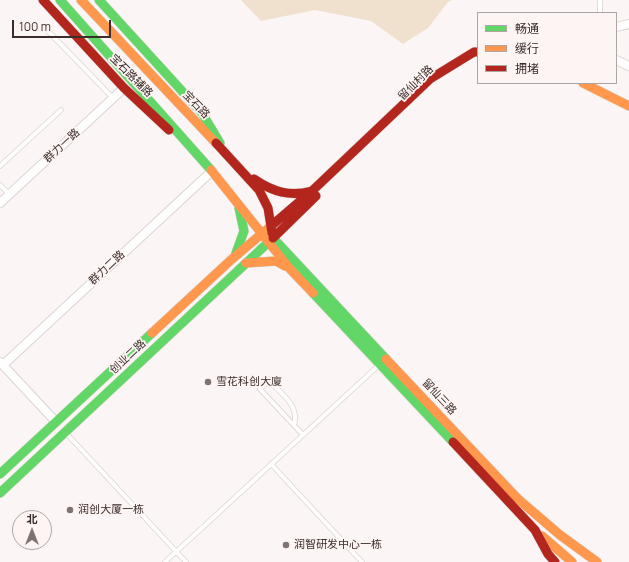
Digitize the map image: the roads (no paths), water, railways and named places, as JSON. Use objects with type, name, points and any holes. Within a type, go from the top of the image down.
[{"type":"main road","name":"宝石路辅路","points":[[43,0],[124,88],[205,164]]},
{"type":"main road","points":[[60,0],[212,171],[262,235],[270,240]]},
{"type":"main road","name":"宝石路","points":[[81,0],[242,170],[266,202],[271,226],[270,240]]},
{"type":"main road","points":[[99,0],[202,113],[225,152]]},
{"type":"main road","points":[[444,72],[474,52],[477,52]]},
{"type":"main road","name":"留仙村路","points":[[271,226],[312,191],[430,80],[444,72]]},
{"type":"main road","name":"留仙村路","points":[[270,240],[444,72]]},
{"type":"main road","points":[[584,84],[629,106]]},
{"type":"main road","points":[[242,170],[255,180],[278,192],[298,195],[312,191]]},
{"type":"main road","name":"创业二路","points":[[232,259],[241,245],[244,233],[242,215],[233,196]]},
{"type":"main road","name":"创业二路","points":[[0,474],[232,259],[271,226]]},
{"type":"main road","name":"创业二路","points":[[0,493],[270,240]]},
{"type":"main road","name":"留仙三路","points":[[270,240],[290,269],[535,530],[548,554],[555,562]]},
{"type":"main road","name":"留仙三路","points":[[270,240],[518,499],[560,535],[597,562]]},
{"type":"main road","points":[[246,263],[276,260],[290,269]]},
{"type":"main road","points":[[535,530],[572,562]]},
{"type":"street","points":[[617,27],[629,24]]},
{"type":"street","points":[[617,60],[629,66]]},
{"type":"street","name":"群力一路","points":[[1,201],[124,88]]},
{"type":"street","name":"群力二路","points":[[1,363],[212,171]]},
{"type":"street","points":[[1,363],[56,422]]},
{"type":"lane","points":[[600,0],[600,12]]},
{"type":"lane","points":[[47,30],[113,98]]},
{"type":"lane","points":[[0,166],[61,110]]},
{"type":"lane","points":[[0,185],[10,194]]},
{"type":"lane","points":[[165,562],[379,364]]},
{"type":"lane","points":[[294,425],[296,415],[292,406],[269,381],[260,389],[303,435]]},
{"type":"lane","points":[[65,432],[186,562]]},
{"type":"lane","points":[[271,464],[362,562]]},
{"type":"place","name":"雪花科创大廈","points":[[208,382]]},
{"type":"place","name":"润创大厦一栋","points":[[70,510]]},
{"type":"place","name":"润智研发中心一栋","points":[[286,545]]}]
